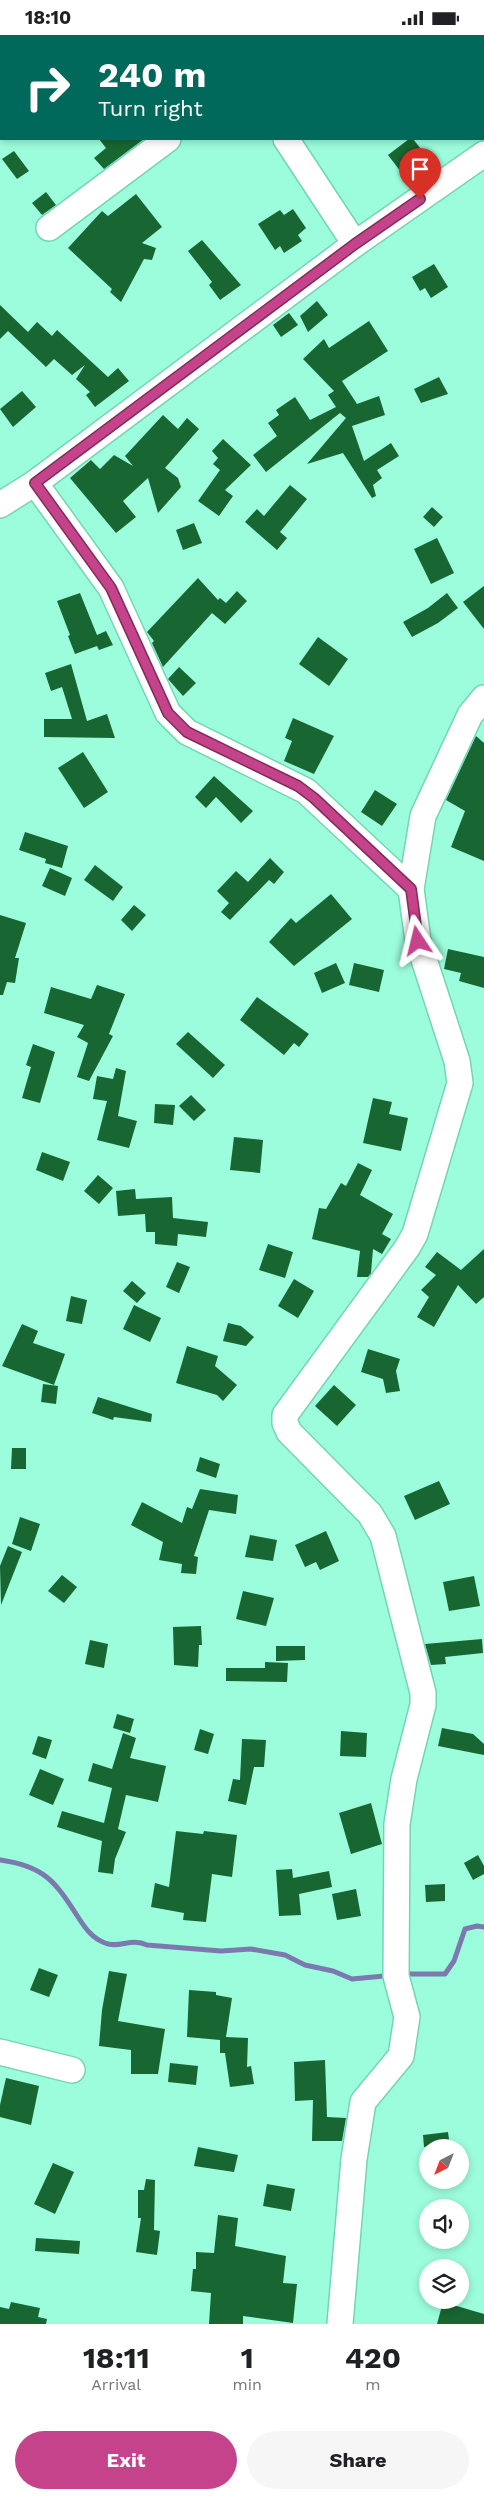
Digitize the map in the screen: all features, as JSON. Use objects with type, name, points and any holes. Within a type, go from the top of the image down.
[{"type":"street","points":[[49,228],[167,140]]},
{"type":"street","points":[[287,140],[355,244]]},
{"type":"street","points":[[0,505],[35,483],[355,244],[484,154]]},
{"type":"street","points":[[35,483],[107,581],[168,713],[177,724],[187,732],[306,791],[411,889]]},
{"type":"street","points":[[340,2324],[354,2159],[363,2102],[401,2056],[407,2017],[396,1977],[397,1824],[404,1779],[423,1705],[423,1693],[383,1536],[370,1514],[289,1431],[285,1423],[285,1415],[348,1331],[415,1233],[460,1083],[457,1061],[418,941],[411,889],[423,816],[470,715],[484,698]]},
{"type":"street","points":[[0,2052],[72,2070]]},
{"type":"building","points":[[100,140],[143,140],[104,169],[94,158],[106,148]]},
{"type":"building","points":[[408,140],[414,140],[425,154],[401,172],[388,155]]},
{"type":"building","points":[[14,151],[29,171],[17,179],[2,159]]},
{"type":"building","points":[[46,192],[56,205],[42,215],[32,203]]},
{"type":"building","points":[[136,194],[162,227],[142,243],[156,248],[152,260],[144,259],[121,302],[110,292],[112,289],[68,248],[102,211],[108,216]]},
{"type":"building","points":[[293,209],[306,228],[298,235],[302,241],[284,253],[280,246],[275,250],[258,224],[280,210],[284,215]]},
{"type":"building","points":[[202,240],[241,285],[220,300],[209,285],[212,282],[188,251]]},
{"type":"building","points":[[434,264],[448,287],[431,298],[425,288],[420,291],[412,277]]},
{"type":"building","points":[[317,301],[328,315],[308,332],[300,316]]},
{"type":"building","points":[[0,305],[28,332],[37,322],[52,336],[57,330],[108,377],[118,368],[129,381],[95,407],[86,395],[90,392],[76,379],[85,365],[72,375],[54,359],[46,367],[8,331],[0,339]]},
{"type":"building","points":[[289,313],[298,325],[281,337],[273,325]]},
{"type":"building","points":[[369,321],[388,351],[342,381],[357,404],[379,396],[385,415],[352,426],[364,461],[391,443],[399,456],[377,470],[382,478],[373,485],[376,496],[372,498],[343,453],[307,464],[346,418],[340,413],[266,472],[253,455],[277,436],[268,423],[279,415],[276,410],[295,397],[310,420],[336,407],[328,395],[334,391],[303,359],[324,339],[329,348]]},
{"type":"building","points":[[439,377],[448,394],[421,403],[414,389]]},
{"type":"building","points":[[22,391],[36,407],[13,427],[0,409]]},
{"type":"building","points":[[163,415],[178,429],[187,418],[199,429],[165,468],[178,478],[181,487],[158,513],[148,478],[123,501],[136,517],[116,533],[70,478],[91,460],[100,469],[114,455],[133,466],[125,456]]},
{"type":"building","points":[[223,439],[251,465],[225,490],[233,496],[219,516],[198,501],[220,470],[213,464],[218,458],[212,451]]},
{"type":"building","points":[[290,485],[307,499],[280,532],[287,538],[277,550],[245,522],[257,509],[264,516]]},
{"type":"building","points":[[432,507],[443,517],[434,527],[423,517]]},
{"type":"building","points":[[194,523],[202,543],[183,550],[176,530]]},
{"type":"building","points":[[437,538],[454,573],[431,584],[414,549]]},
{"type":"building","points":[[198,578],[218,600],[220,598],[226,603],[237,591],[247,601],[225,624],[212,613],[163,667],[152,643],[154,641],[147,632]]},
{"type":"building","points":[[484,586],[484,629],[463,602]]},
{"type":"building","points":[[80,593],[97,635],[106,631],[113,645],[99,650],[97,646],[75,654],[57,601]]},
{"type":"building","points":[[447,593],[458,608],[438,623],[412,637],[403,622],[428,608]]},
{"type":"building","points":[[318,637],[348,659],[329,686],[299,664]]},
{"type":"building","points":[[71,664],[87,721],[107,714],[115,738],[44,737],[44,719],[72,719],[62,687],[51,691],[45,673]]},
{"type":"building","points":[[179,667],[196,683],[183,696],[168,679]]},
{"type":"building","points":[[293,718],[334,736],[314,774],[284,761],[292,741],[285,738]]},
{"type":"building","points":[[476,736],[484,743],[484,861],[451,847],[465,811],[446,800]]},
{"type":"building","points":[[83,752],[108,792],[84,808],[58,768]]},
{"type":"building","points":[[214,776],[253,811],[241,823],[216,797],[206,808],[195,797]]},
{"type":"building","points":[[375,790],[397,804],[382,826],[361,812]]},
{"type":"building","points":[[25,832],[68,846],[62,868],[45,863],[46,859],[19,850]]},
{"type":"building","points":[[270,858],[284,872],[274,884],[269,880],[230,920],[221,912],[229,903],[217,891],[236,871],[248,882]]},
{"type":"building","points":[[95,865],[123,887],[113,901],[84,880]]},
{"type":"building","points":[[50,868],[72,878],[65,896],[42,886]]},
{"type":"building","points":[[331,894],[352,919],[294,966],[269,942],[291,918],[296,923]]},
{"type":"building","points":[[134,905],[146,915],[132,931],[121,920]]},
{"type":"building","points":[[0,915],[26,923],[15,958],[19,958],[15,983],[7,982],[3,995],[0,995]]},
{"type":"building","points":[[448,949],[484,957],[484,988],[459,981],[461,973],[444,969]]},
{"type":"building","points":[[336,963],[345,983],[322,993],[314,973]]},
{"type":"building","points":[[354,963],[384,970],[379,992],[349,985]]},
{"type":"building","points":[[97,985],[125,994],[109,1034],[113,1036],[89,1081],[77,1077],[88,1043],[77,1037],[84,1025],[44,1013],[51,987],[91,999]]},
{"type":"building","points":[[257,997],[309,1034],[299,1047],[294,1043],[284,1055],[240,1020]]},
{"type":"building","points":[[188,1032],[225,1065],[213,1078],[176,1044]]},
{"type":"building","points":[[33,1044],[55,1052],[40,1103],[22,1098],[31,1067],[26,1065]]},
{"type":"building","points":[[116,1068],[126,1071],[118,1116],[137,1121],[129,1148],[97,1140],[107,1101],[93,1099],[97,1076],[113,1079]]},
{"type":"building","points":[[191,1095],[206,1110],[194,1121],[179,1106]]},
{"type":"building","points":[[373,1098],[392,1102],[389,1114],[408,1118],[401,1151],[363,1143]]},
{"type":"building","points":[[155,1104],[175,1105],[173,1125],[154,1123]]},
{"type":"building","points":[[234,1137],[263,1140],[260,1173],[230,1170]]},
{"type":"building","points":[[42,1152],[70,1162],[63,1181],[36,1170]]},
{"type":"building","points":[[358,1163],[372,1170],[360,1195],[393,1214],[382,1234],[391,1239],[382,1254],[373,1249],[371,1273],[368,1277],[357,1277],[360,1251],[312,1239],[319,1208],[326,1209],[341,1183],[346,1186]]},
{"type":"building","points":[[98,1175],[113,1188],[99,1204],[84,1191]]},
{"type":"building","points":[[135,1189],[136,1199],[172,1197],[173,1218],[208,1222],[206,1237],[178,1234],[177,1246],[155,1244],[155,1232],[146,1232],[145,1214],[118,1216],[116,1191]]},
{"type":"building","points":[[268,1244],[293,1252],[285,1278],[259,1270]]},
{"type":"building","points":[[484,1249],[484,1297],[476,1304],[458,1285],[434,1327],[417,1317],[429,1297],[421,1290],[436,1275],[425,1267],[437,1252],[461,1270]]},
{"type":"building","points":[[177,1262],[190,1267],[179,1293],[166,1287]]},
{"type":"building","points":[[294,1279],[314,1291],[298,1318],[278,1306]]},
{"type":"building","points":[[132,1281],[146,1293],[137,1303],[123,1291]]},
{"type":"building","points":[[71,1296],[87,1300],[82,1324],[66,1321]]},
{"type":"building","points":[[134,1305],[161,1318],[150,1342],[123,1329]]},
{"type":"building","points":[[228,1323],[241,1326],[254,1337],[246,1346],[223,1341]]},
{"type":"building","points":[[22,1324],[38,1331],[33,1343],[65,1354],[54,1385],[2,1366]]},
{"type":"building","points":[[187,1346],[218,1356],[215,1366],[237,1385],[223,1401],[217,1395],[176,1383]]},
{"type":"building","points":[[368,1349],[400,1359],[396,1371],[400,1391],[386,1393],[383,1379],[361,1372]]},
{"type":"building","points":[[43,1384],[58,1386],[56,1404],[41,1402]]},
{"type":"building","points":[[334,1385],[356,1405],[337,1426],[315,1406]]},
{"type":"building","points":[[98,1397],[152,1414],[151,1422],[114,1417],[113,1420],[92,1413]]},
{"type":"building","points":[[12,1448],[26,1448],[26,1469],[11,1469]]},
{"type":"building","points":[[200,1457],[220,1464],[216,1478],[196,1471]]},
{"type":"building","points":[[439,1481],[450,1504],[415,1520],[404,1496]]},
{"type":"building","points":[[200,1489],[238,1495],[236,1514],[209,1510],[194,1556],[198,1557],[196,1574],[181,1573],[182,1564],[159,1560],[163,1542],[131,1525],[142,1502],[182,1523],[187,1507],[192,1509]]},
{"type":"building","points":[[20,1517],[40,1524],[31,1551],[12,1544]]},
{"type":"building","points":[[326,1531],[339,1561],[320,1570],[316,1562],[305,1567],[295,1545]]},
{"type":"building","points":[[250,1535],[277,1540],[273,1561],[245,1557]]},
{"type":"building","points":[[8,1546],[22,1552],[1,1605],[0,1566]]},
{"type":"building","points":[[62,1575],[77,1587],[64,1603],[48,1591]]},
{"type":"building","points":[[474,1576],[480,1606],[449,1611],[443,1582]]},
{"type":"building","points":[[243,1591],[274,1598],[266,1626],[236,1619]]},
{"type":"building","points":[[201,1626],[202,1645],[199,1645],[198,1667],[174,1665],[173,1627]]},
{"type":"building","points":[[482,1639],[483,1653],[445,1657],[446,1664],[431,1665],[425,1644]]},
{"type":"building","points":[[90,1640],[108,1644],[104,1668],[85,1664]]},
{"type":"building","points":[[276,1646],[305,1646],[305,1660],[276,1661]]},
{"type":"building","points":[[265,1662],[288,1663],[287,1682],[226,1681],[226,1668],[265,1668]]},
{"type":"building","points":[[117,1714],[134,1719],[130,1733],[113,1728]]},
{"type":"building","points":[[442,1728],[473,1734],[484,1744],[484,1755],[438,1746]]},
{"type":"building","points":[[200,1729],[214,1734],[208,1754],[194,1750]]},
{"type":"building","points":[[341,1731],[367,1733],[366,1757],[340,1756]]},
{"type":"building","points":[[123,1733],[136,1738],[130,1758],[166,1766],[158,1802],[126,1795],[118,1829],[126,1832],[115,1859],[113,1874],[98,1872],[102,1841],[57,1827],[62,1811],[104,1823],[112,1788],[88,1781],[93,1763],[112,1769]]},
{"type":"building","points":[[38,1736],[52,1740],[46,1759],[32,1754]]},
{"type":"building","points":[[242,1739],[266,1740],[264,1767],[254,1767],[246,1805],[228,1801],[233,1779],[240,1780]]},
{"type":"building","points":[[40,1769],[64,1779],[53,1805],[29,1795]]},
{"type":"building","points":[[371,1803],[382,1844],[351,1854],[339,1813]]},
{"type":"building","points":[[176,1831],[203,1834],[204,1831],[237,1835],[232,1877],[212,1874],[206,1922],[183,1920],[184,1913],[151,1907],[155,1883],[169,1887]]},
{"type":"building","points":[[478,1855],[484,1866],[484,1874],[473,1880],[464,1863]]},
{"type":"building","points":[[292,1869],[293,1878],[329,1871],[332,1887],[299,1894],[301,1915],[279,1916],[276,1870]]},
{"type":"building","points":[[445,1884],[445,1901],[426,1902],[425,1885]]},
{"type":"building","points":[[356,1889],[361,1916],[337,1920],[332,1894]]},
{"type":"building","points":[[39,1968],[58,1975],[49,1997],[30,1990]]},
{"type":"building","points":[[109,1971],[127,1974],[118,2021],[165,2029],[158,2074],[131,2074],[131,2050],[99,2046],[102,2010]]},
{"type":"building","points":[[189,1990],[216,1992],[216,1995],[232,1998],[226,2037],[248,2038],[247,2067],[251,2066],[254,2084],[230,2087],[225,2053],[220,2053],[220,2040],[187,2037]]},
{"type":"building","points":[[325,2060],[327,2117],[346,2118],[342,2141],[312,2141],[313,2100],[295,2101],[294,2062]]},
{"type":"building","points":[[170,2063],[198,2066],[196,2085],[168,2082]]},
{"type":"building","points":[[6,2078],[39,2086],[31,2125],[0,2117],[0,2105]]},
{"type":"building","points":[[448,2132],[449,2139],[423,2139],[423,2135]]},
{"type":"building","points":[[198,2147],[238,2155],[234,2172],[194,2166]]},
{"type":"building","points":[[53,2163],[74,2172],[55,2214],[34,2204]]},
{"type":"building","points":[[146,2179],[155,2180],[154,2230],[160,2231],[157,2255],[136,2252],[141,2218],[138,2218],[138,2190],[144,2190]]},
{"type":"building","points":[[267,2184],[295,2189],[291,2211],[263,2206]]},
{"type":"building","points":[[218,2215],[238,2218],[235,2246],[286,2256],[283,2283],[297,2284],[293,2323],[243,2316],[243,2324],[209,2324],[211,2293],[191,2291],[193,2269],[196,2269],[196,2252],[214,2253]]},
{"type":"building","points":[[36,2238],[80,2241],[79,2254],[35,2251]]},
{"type":"building","points":[[11,2302],[40,2308],[38,2317],[47,2319],[46,2324],[0,2324],[0,2307],[9,2309]]},
{"type":"building","points":[[441,2309],[467,2309],[484,2314],[484,2324],[437,2324]]},
{"type":"waterway","points":[[0,1860],[28,1866],[47,1877],[62,1894],[89,1932],[105,1943],[115,1945],[136,1942],[147,1945],[221,1951],[251,1949],[285,1955],[305,1965],[333,1971],[352,1979],[384,1976]]},
{"type":"waterway","points":[[403,1974],[445,1974],[454,1961],[465,1929],[477,1926],[484,1927]]},
{"type":"route","points":[[418,941],[411,889],[314,798],[298,786],[187,732],[177,724],[168,713],[107,581],[35,483],[355,244],[420,199]]}]
